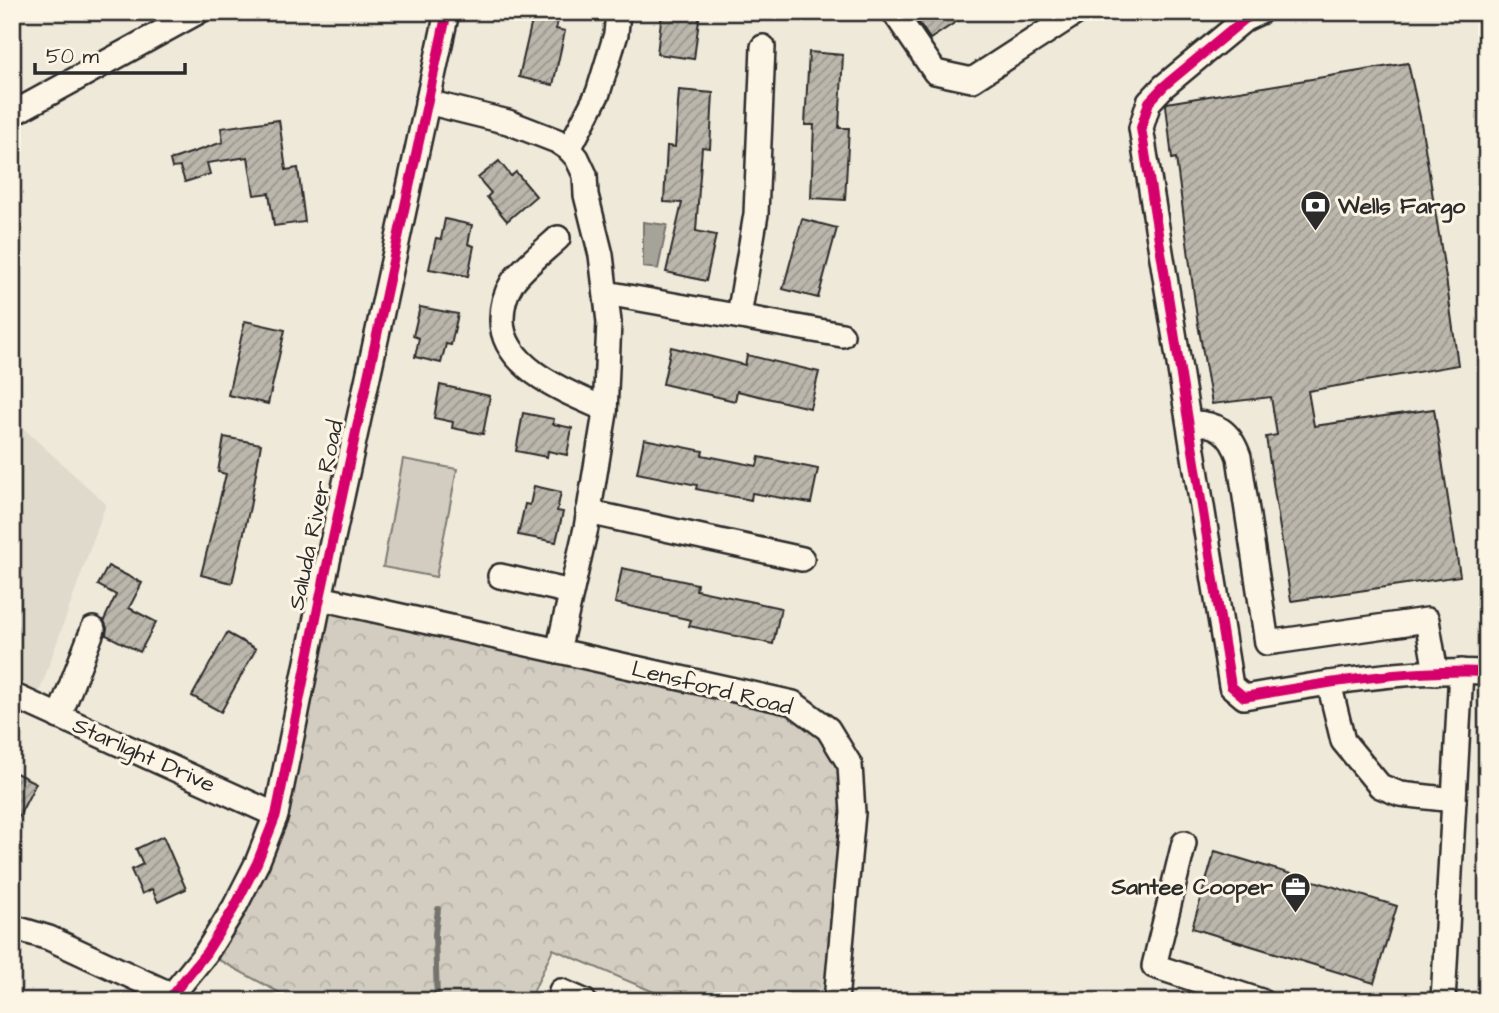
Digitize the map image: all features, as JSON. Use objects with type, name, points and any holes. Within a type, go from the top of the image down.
[{"type":"street","points":[[12,114],[198,12]]},
{"type":"street","name":"Saluda River Road","points":[[169,998],[206,953],[234,908],[257,863],[276,815],[320,598],[447,12]]},
{"type":"street","points":[[569,149],[598,93],[616,34],[618,12]]},
{"type":"street","points":[[894,12],[935,72],[972,80],[1077,12]]},
{"type":"street","points":[[1260,12],[1245,19],[1164,86],[1149,102],[1141,128],[1231,686],[1244,697],[1351,679],[1461,671],[1487,672]]},
{"type":"street","points":[[739,316],[756,214],[763,47]]},
{"type":"street","points":[[428,102],[508,122],[558,141],[577,158],[585,175],[586,195],[601,255],[609,322],[605,409],[588,512],[558,651]]},
{"type":"street","points":[[558,238],[513,280],[502,306],[506,341],[527,367],[554,386],[605,409]]},
{"type":"street","points":[[606,293],[842,335]]},
{"type":"street","points":[[1189,423],[1203,423],[1218,428],[1234,442],[1241,465],[1267,643],[1427,620],[1436,673]]},
{"type":"street","points":[[588,512],[802,559]]},
{"type":"street","points":[[499,576],[571,592]]},
{"type":"street","name":"Lensford Road","points":[[320,598],[793,704],[828,729],[850,765],[853,813],[836,1001]]},
{"type":"street","points":[[59,717],[93,629]]},
{"type":"street","points":[[1443,1001],[1461,671]]},
{"type":"street","points":[[1329,683],[1343,741],[1380,786],[1400,794],[1454,800]]},
{"type":"street","name":"Starlight Drive","points":[[12,695],[276,815]]},
{"type":"street","points":[[1184,844],[1154,966],[1261,1001]]},
{"type":"street","points":[[12,927],[49,938],[169,998]]},
{"type":"street","points":[[561,991],[584,1001]]},
{"type":"shaded area","points":[[643,222],[667,225],[658,269],[643,267]]},
{"type":"shaded area","points":[[12,418],[106,504],[38,696],[12,683]]},
{"type":"green space","points":[[403,459],[457,469],[436,577],[383,567]]},
{"type":"green space","points":[[320,598],[793,703],[850,765],[828,1001],[675,1001],[553,949],[529,1001],[295,1001],[206,953],[257,863]]},
{"type":"building","points":[[534,12],[560,12],[556,29],[565,31],[553,85],[519,77]]},
{"type":"building","points":[[662,12],[700,12],[694,59],[657,54]]},
{"type":"building","points":[[912,12],[971,12],[930,39]]},
{"type":"building","points":[[809,52],[843,55],[839,128],[849,128],[845,200],[811,198],[814,125],[805,125]]},
{"type":"building","points":[[1408,63],[1420,117],[1458,365],[1308,391],[1314,426],[1434,409],[1460,576],[1291,601],[1266,437],[1277,435],[1271,397],[1212,404],[1197,318],[1176,158],[1172,159],[1166,105]]},
{"type":"building","points":[[679,90],[713,93],[710,148],[702,147],[696,231],[716,235],[706,281],[666,272],[682,203],[664,202],[667,146],[675,147]]},
{"type":"building","points":[[279,120],[286,170],[298,168],[305,222],[274,226],[269,193],[254,195],[248,157],[207,163],[210,174],[185,182],[180,167],[172,168],[170,160],[223,142],[221,128]]},
{"type":"building","points":[[499,161],[511,176],[516,172],[536,196],[507,221],[487,197],[491,193],[478,178]]},
{"type":"building","points":[[445,219],[472,225],[468,244],[474,246],[468,276],[429,269],[436,238],[441,239]]},
{"type":"building","points":[[802,219],[837,228],[818,298],[783,289]]},
{"type":"building","points":[[420,307],[458,314],[451,345],[446,344],[441,363],[415,357],[419,338],[413,336]]},
{"type":"building","points":[[245,321],[285,330],[268,404],[228,395]]},
{"type":"building","points":[[671,347],[745,365],[747,355],[819,372],[810,408],[737,391],[735,401],[663,384]]},
{"type":"building","points":[[440,385],[490,396],[483,434],[452,428],[453,422],[434,418]]},
{"type":"building","points":[[523,413],[554,419],[553,424],[572,428],[567,455],[548,451],[547,457],[516,451]]},
{"type":"building","points":[[224,437],[261,444],[232,583],[201,575],[226,474],[218,472]]},
{"type":"building","points":[[644,439],[757,466],[759,457],[818,469],[811,503],[752,493],[751,500],[696,489],[697,485],[637,473]]},
{"type":"building","points":[[534,486],[561,492],[557,511],[563,512],[556,542],[518,535],[525,504],[530,505]]},
{"type":"building","points":[[108,566],[142,583],[129,608],[156,622],[140,652],[106,635],[104,620],[116,595],[98,585]]},
{"type":"building","points":[[622,568],[697,584],[696,590],[781,608],[773,644],[689,626],[691,620],[615,603]]},
{"type":"building","points":[[227,633],[256,649],[221,712],[192,696]]},
{"type":"building","points":[[12,771],[36,783],[12,830]]},
{"type":"building","points":[[163,836],[186,889],[158,902],[152,889],[142,894],[131,870],[143,864],[136,849]]},
{"type":"building","points":[[1215,851],[1397,906],[1374,983],[1192,928]]},
{"type":"waterway","points":[[437,1001],[435,934],[438,909]]},
{"type":"cycle path","points":[[165,1001],[206,953],[234,908],[257,863],[276,815],[320,598],[447,12]]},
{"type":"cycle path","points":[[1260,12],[1245,19],[1164,86],[1149,102],[1141,128],[1231,686],[1244,697],[1395,675],[1487,672]]},
{"type":"place","name":"Wells Fargo","points":[[1315,233]]},
{"type":"place","name":"Santee Cooper","points":[[1296,914]]}]
